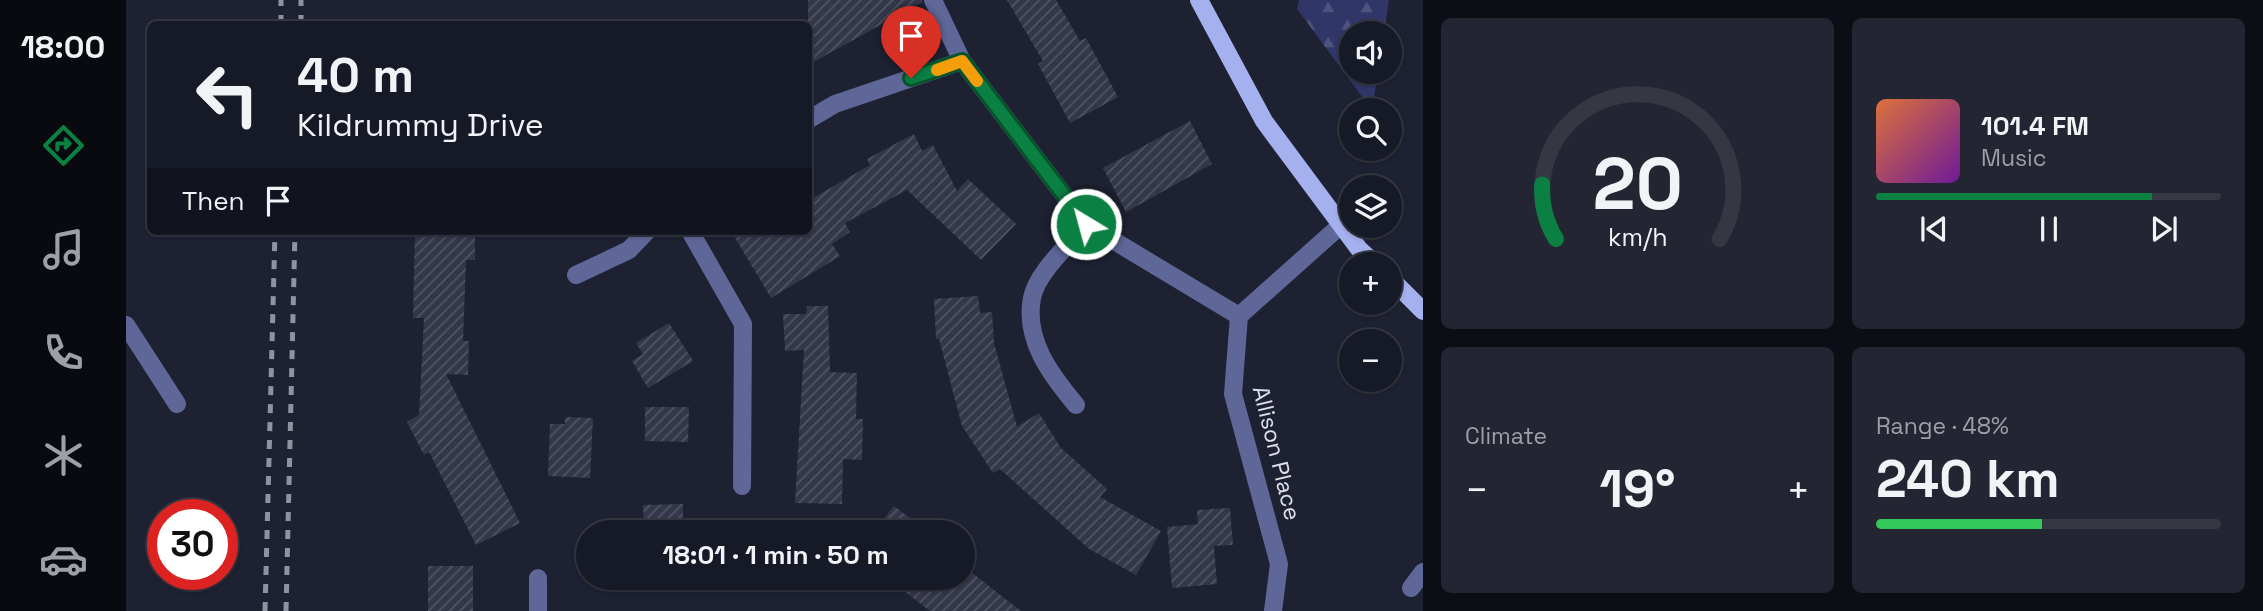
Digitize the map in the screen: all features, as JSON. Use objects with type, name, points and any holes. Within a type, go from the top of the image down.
[{"type":"main road","points":[[1199,0],[1264,121],[1339,222]]},
{"type":"main road","points":[[1352,238],[1365,252]]},
{"type":"main road","points":[[1402,290],[1423,311]]},
{"type":"street","points":[[933,0],[962,61],[1086,224],[1239,316],[1339,227]]},
{"type":"street","points":[[812,118],[835,104],[962,61]]},
{"type":"street","points":[[1076,405],[1045,367],[1034,334],[1032,298],[1043,276],[1086,224]]},
{"type":"street","points":[[576,275],[629,250],[643,235]]},
{"type":"street","points":[[692,235],[743,324],[742,486]]},
{"type":"street","name":"Allison Place","points":[[1239,316],[1233,394],[1279,564],[1273,611]]},
{"type":"street","points":[[126,325],[177,404]]},
{"type":"street","points":[[1411,588],[1423,572]]},
{"type":"street","points":[[538,578],[538,611]]},
{"type":"green space","points":[[1299,0],[1389,0],[1386,21],[1339,21],[1339,66],[1297,9]]},
{"type":"green space","points":[[1353,84],[1376,84],[1374,98],[1363,98]]},
{"type":"building","points":[[808,0],[922,0],[812,63],[812,21],[808,21]]},
{"type":"building","points":[[1007,0],[1056,0],[1080,41],[1086,38],[1118,97],[1070,123],[1038,64],[1043,61]]},
{"type":"building","points":[[1190,121],[1212,164],[1126,212],[1103,168]]},
{"type":"building","points":[[914,134],[922,151],[933,145],[957,191],[968,179],[1016,224],[981,260],[907,190],[845,223],[850,232],[832,244],[840,256],[771,298],[733,235],[812,235],[812,199],[870,165],[867,159]]},
{"type":"building","points":[[415,235],[475,235],[475,260],[466,260],[463,341],[469,341],[468,375],[446,374],[520,523],[476,545],[429,452],[424,455],[407,422],[419,415],[424,318],[413,318]]},
{"type":"building","points":[[978,296],[980,313],[992,312],[994,343],[1017,427],[1039,413],[1061,448],[1107,489],[1100,497],[1161,531],[1136,575],[1089,549],[1000,469],[993,473],[962,426],[939,339],[936,339],[934,299]]},
{"type":"building","points":[[807,306],[828,306],[830,372],[857,373],[856,419],[863,419],[862,460],[843,459],[842,504],[795,503],[804,350],[785,351],[783,314],[806,314]]},
{"type":"building","points":[[669,323],[693,361],[648,388],[632,361],[643,354],[636,343]]},
{"type":"building","points":[[645,407],[689,407],[688,442],[645,441]]},
{"type":"building","points":[[565,417],[593,418],[590,478],[548,476],[550,424],[565,424]]},
{"type":"building","points":[[683,504],[683,520],[644,520],[643,505]]},
{"type":"building","points":[[894,506],[912,520],[883,520]]},
{"type":"building","points":[[1230,508],[1233,545],[1214,546],[1217,584],[1172,588],[1167,527],[1198,524],[1197,510]]},
{"type":"building","points":[[428,566],[473,566],[473,611],[428,611]]},
{"type":"building","points":[[975,575],[1021,611],[930,611],[903,590],[975,590]]},
{"type":"railway","points":[[281,0],[281,21]]},
{"type":"railway","points":[[301,0],[301,21]]},
{"type":"railway","points":[[265,611],[275,235]]},
{"type":"railway","points":[[286,611],[295,235]]},
{"type":"slow traffic","points":[[937,70],[962,61],[977,81]]},
{"type":"route","points":[[911,78],[962,61],[1086,224]]}]
